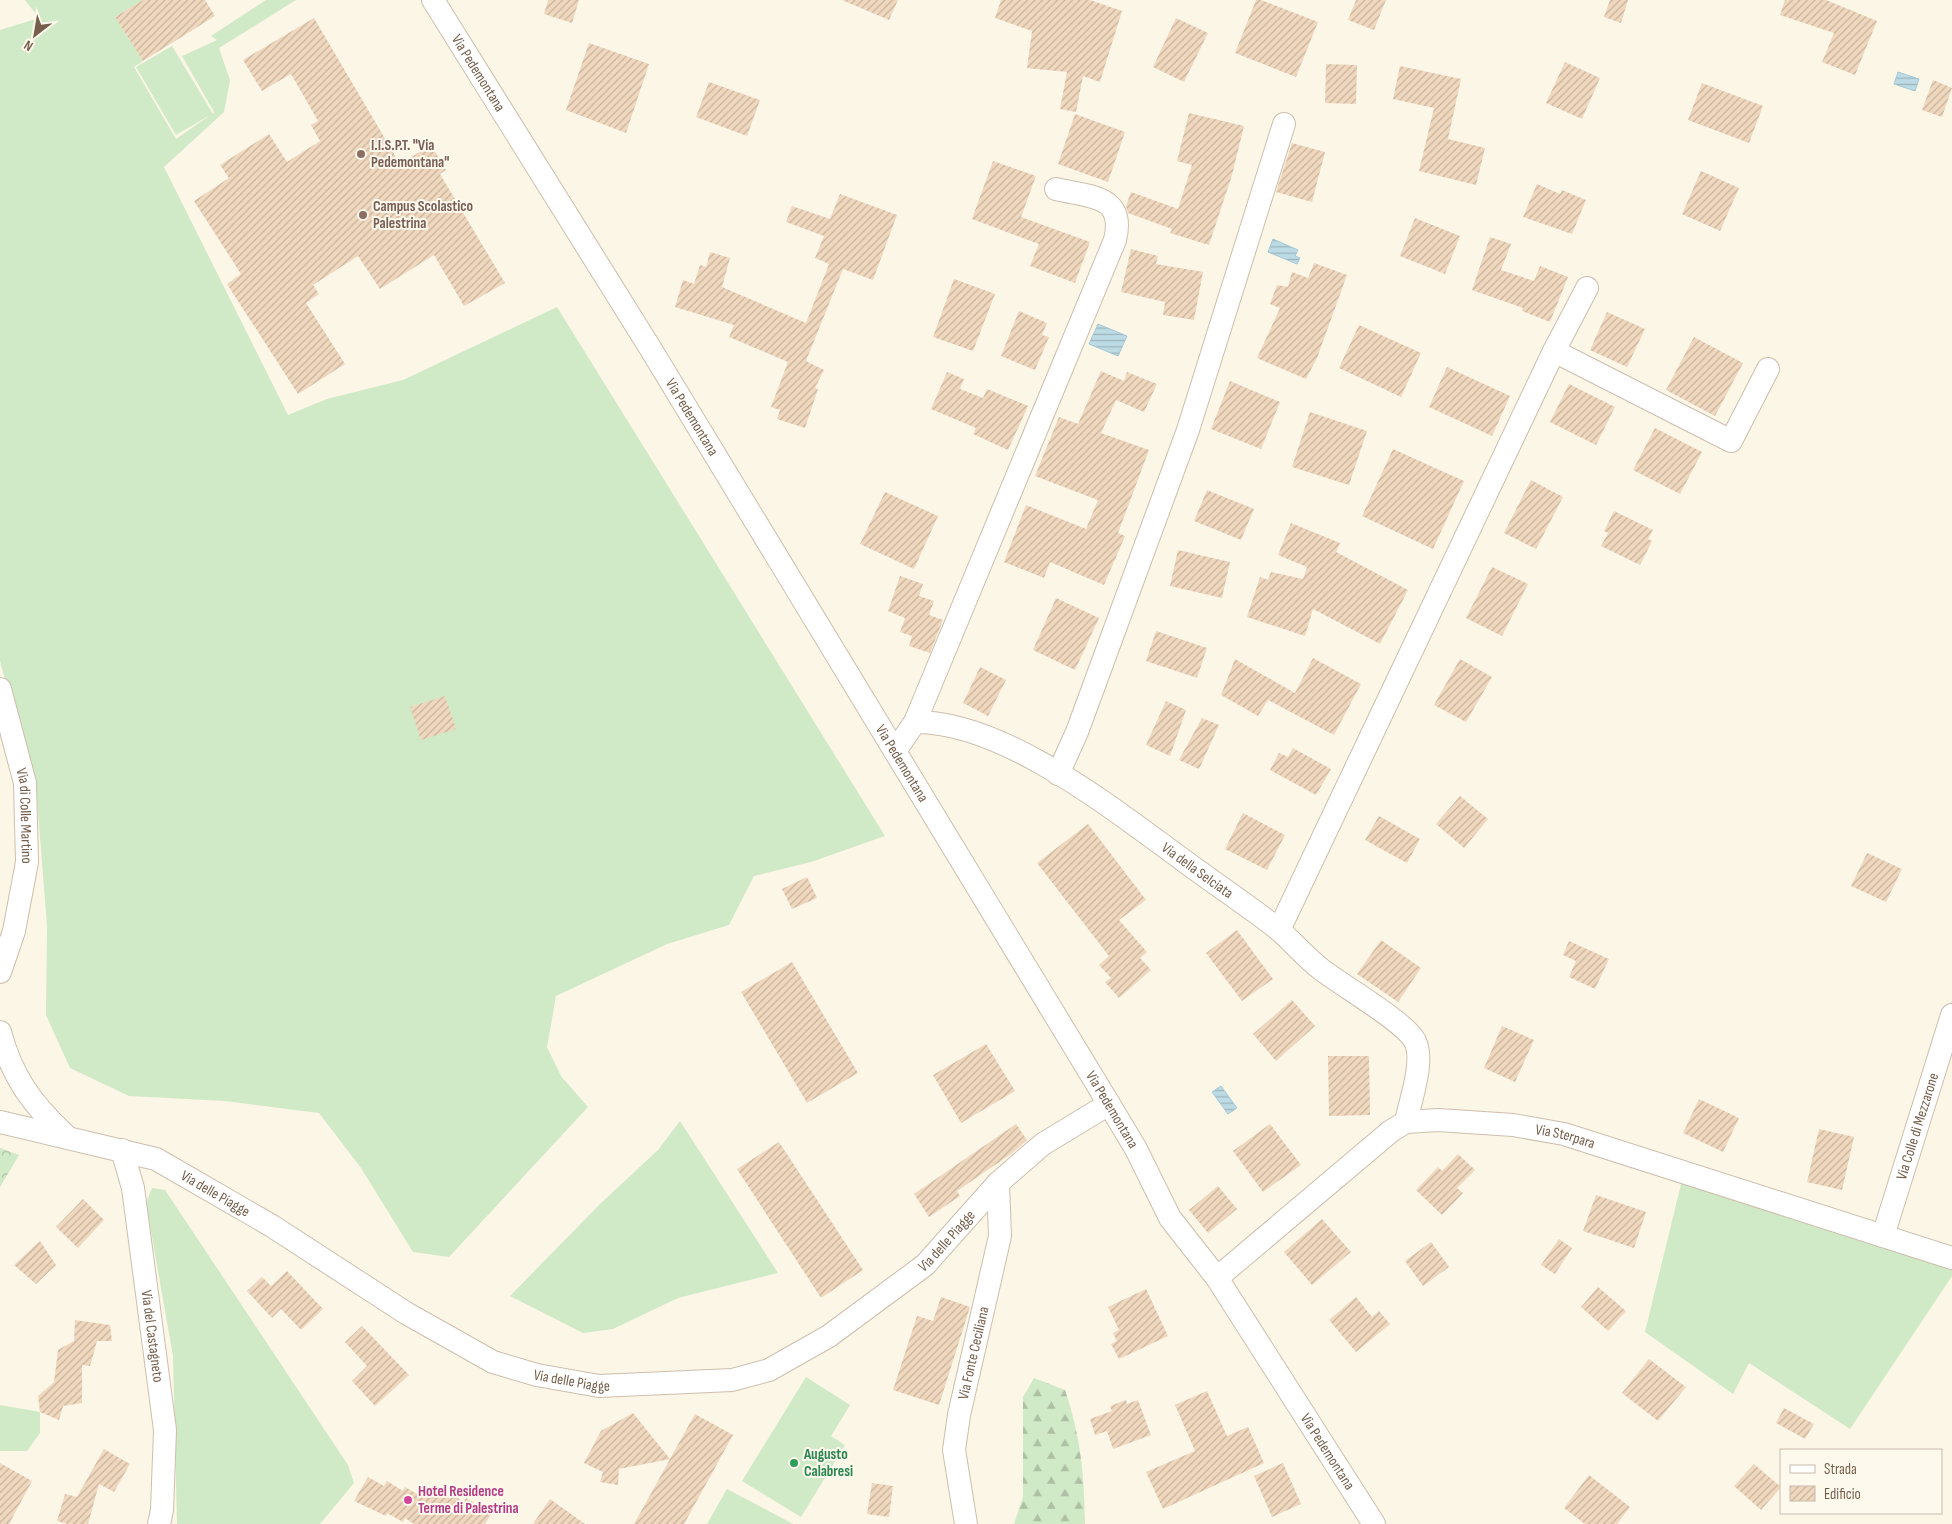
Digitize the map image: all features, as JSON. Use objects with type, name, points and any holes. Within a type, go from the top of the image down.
[{"type":"street","name":"Via Pedemontana","points":[[433,0],[652,350],[1109,1104],[1136,1149],[1170,1218],[1217,1278],[1374,1524]]},
{"type":"street","points":[[1058,774],[1077,732],[1188,430],[1284,124]]},
{"type":"street","points":[[895,751],[915,722],[1115,240],[1118,220],[1111,206],[1096,198],[1056,189]]},
{"type":"street","points":[[1279,930],[1554,351],[1587,288]]},
{"type":"street","points":[[1554,351],[1731,441],[1768,369]]},
{"type":"street","name":"Via di Colle Martino","points":[[0,689],[25,783],[27,862],[14,931],[0,972]]},
{"type":"street","name":"Via della Selciata","points":[[915,722],[943,723],[968,729],[1006,746],[1058,774],[1133,824],[1279,930],[1319,968],[1400,1025],[1414,1040],[1419,1061],[1406,1122]]},
{"type":"street","name":"Via Colle di Mezzarone","points":[[1883,1236],[1952,1015]]},
{"type":"street","points":[[0,1032],[6,1055],[18,1081],[44,1116],[67,1137]]},
{"type":"street","name":"Via delle Piagge","points":[[0,1122],[156,1159],[272,1226],[406,1313],[493,1362],[537,1375],[599,1386],[732,1380],[769,1370],[829,1336],[925,1264],[998,1184],[1043,1144],[1109,1104]]},
{"type":"street","name":"Via Sterpara","points":[[1217,1278],[1384,1136],[1406,1122],[1438,1120],[1489,1123],[1535,1129],[1580,1138],[1952,1258]]},
{"type":"street","name":"Via del Castagneto","points":[[122,1150],[132,1188],[164,1430],[162,1510],[159,1524]]},
{"type":"street","name":"Via Fonte Ceciliana","points":[[966,1524],[954,1450],[959,1415],[1000,1236],[998,1184]]},
{"type":"green space","points":[[25,0],[143,0],[115,17],[143,61],[134,67],[176,139],[212,114],[176,135],[136,67],[172,46],[213,114],[214,112],[182,56],[217,40],[211,36],[266,0],[296,0],[219,48],[230,80],[224,112],[164,167],[288,415],[327,399],[403,380],[557,307],[885,836],[811,862],[754,876],[729,925],[667,944],[556,996],[547,1047],[561,1076],[588,1107],[449,1257],[413,1252],[361,1168],[319,1113],[225,1101],[129,1096],[70,1068],[46,1015],[47,926],[37,799],[0,661],[0,30],[39,18]]},
{"type":"green space","points":[[680,1121],[778,1273],[678,1298],[613,1329],[583,1333],[510,1296],[600,1204],[658,1150]]},
{"type":"green space","points":[[0,1148],[19,1155],[0,1187]]},
{"type":"green space","points":[[1682,1180],[1952,1266],[1952,1276],[1850,1429],[1749,1363],[1733,1394],[1645,1332]]},
{"type":"green space","points":[[152,1188],[165,1190],[348,1465],[354,1483],[320,1524],[177,1524],[173,1356],[146,1203]]},
{"type":"green space","name":"Augusto Calabresi","points":[[806,1377],[850,1405],[831,1436],[845,1445],[801,1517],[742,1481]]},
{"type":"green space","points":[[1034,1378],[1065,1390],[1075,1424],[1081,1456],[1085,1524],[1014,1524],[1023,1497],[1023,1397]]},
{"type":"green space","points":[[0,1405],[40,1412],[40,1433],[27,1451],[0,1451]]},
{"type":"green space","points":[[727,1489],[793,1524],[707,1524]]},
{"type":"water","points":[[1898,72],[1919,79],[1915,91],[1894,84]]},
{"type":"water","points":[[1273,239],[1298,250],[1295,256],[1300,258],[1297,264],[1268,252]]},
{"type":"water","points":[[1098,324],[1127,336],[1118,356],[1089,344]]},
{"type":"water","points":[[1221,1086],[1237,1108],[1228,1114],[1212,1092]]},
{"type":"building","points":[[143,0],[205,0],[215,16],[143,61],[115,17]]},
{"type":"building","points":[[548,0],[579,0],[572,23],[544,14]]},
{"type":"building","points":[[842,0],[898,0],[889,20]]},
{"type":"building","points":[[1001,0],[1090,0],[1122,11],[1100,82],[1083,76],[1076,112],[1060,109],[1067,72],[1027,68],[1032,31],[995,18]]},
{"type":"building","points":[[1256,0],[1261,0],[1318,22],[1296,77],[1235,53]]},
{"type":"building","points":[[1356,0],[1386,0],[1374,30],[1348,20]]},
{"type":"building","points":[[1610,0],[1628,0],[1621,23],[1604,17]]},
{"type":"building","points":[[1785,0],[1826,0],[1877,21],[1855,75],[1822,62],[1834,33],[1780,15]]},
{"type":"building","points":[[314,18],[400,164],[431,145],[446,170],[440,174],[505,283],[464,306],[434,255],[380,289],[358,256],[313,285],[319,294],[306,303],[345,364],[298,394],[227,284],[241,274],[194,201],[229,178],[220,165],[269,134],[287,162],[320,141],[311,125],[318,121],[291,74],[262,91],[243,60]]},
{"type":"building","points":[[1176,18],[1208,33],[1184,82],[1153,67]]},
{"type":"building","points":[[589,43],[649,64],[626,133],[566,110]]},
{"type":"building","points":[[1565,62],[1600,78],[1582,119],[1546,103]]},
{"type":"building","points":[[1326,64],[1357,65],[1356,104],[1325,103]]},
{"type":"building","points":[[1400,66],[1461,79],[1448,139],[1485,148],[1476,185],[1419,171],[1434,108],[1393,99]]},
{"type":"building","points":[[1933,80],[1952,88],[1942,117],[1922,110]]},
{"type":"building","points":[[709,82],[760,100],[747,136],[696,117]]},
{"type":"building","points":[[1702,83],[1763,106],[1749,143],[1688,120]]},
{"type":"building","points":[[1189,113],[1244,126],[1232,175],[1209,245],[1170,233],[1172,229],[1128,213],[1126,206],[1131,192],[1178,209],[1192,165],[1177,161]]},
{"type":"building","points":[[1075,114],[1125,132],[1108,182],[1058,164]]},
{"type":"building","points":[[1292,143],[1325,152],[1312,202],[1276,192]]},
{"type":"building","points":[[993,161],[1036,176],[1021,217],[1090,242],[1075,283],[1030,266],[1039,244],[972,219]]},
{"type":"building","points":[[1701,171],[1739,188],[1720,231],[1682,214]]},
{"type":"building","points":[[1537,184],[1560,194],[1562,190],[1586,200],[1572,234],[1523,217]]},
{"type":"building","points":[[840,194],[897,215],[873,280],[843,269],[806,361],[824,370],[815,388],[818,389],[805,428],[777,419],[780,410],[771,407],[788,362],[729,337],[734,325],[675,307],[683,280],[694,284],[700,265],[706,267],[710,252],[730,258],[722,287],[806,323],[829,264],[815,258],[824,236],[786,222],[792,206],[830,219]]},
{"type":"building","points":[[1415,218],[1460,236],[1445,274],[1400,256]]},
{"type":"building","points":[[1490,237],[1511,244],[1501,270],[1534,281],[1540,266],[1568,277],[1550,322],[1522,311],[1523,308],[1472,290]]},
{"type":"building","points":[[1131,249],[1158,256],[1156,264],[1203,272],[1194,320],[1163,315],[1165,302],[1121,292]]},
{"type":"building","points":[[1314,263],[1347,275],[1317,358],[1306,379],[1257,358],[1280,308],[1270,304],[1277,285],[1288,287],[1292,272],[1308,278]]},
{"type":"building","points":[[954,279],[995,294],[973,351],[933,337]]},
{"type":"building","points":[[1019,311],[1047,323],[1042,335],[1049,337],[1035,370],[1001,356]]},
{"type":"building","points":[[1607,312],[1645,329],[1627,367],[1590,350]]},
{"type":"building","points":[[1359,325],[1421,353],[1401,397],[1339,368]]},
{"type":"building","points":[[1694,337],[1743,363],[1715,416],[1666,390]]},
{"type":"building","points":[[1447,367],[1510,396],[1492,436],[1429,407]]},
{"type":"building","points":[[1101,371],[1124,381],[1127,372],[1157,384],[1144,412],[1116,400],[1101,433],[1149,450],[1118,533],[1125,536],[1104,585],[1050,562],[1044,578],[1004,562],[1026,505],[1086,529],[1098,500],[1035,476],[1059,417],[1078,424]]},
{"type":"building","points":[[947,372],[964,379],[960,389],[983,398],[987,389],[1028,406],[1008,450],[973,434],[976,428],[931,409]]},
{"type":"building","points":[[1230,381],[1280,402],[1261,449],[1211,429]]},
{"type":"building","points":[[1569,384],[1615,407],[1596,445],[1550,422]]},
{"type":"building","points":[[1310,412],[1367,431],[1349,485],[1292,467]]},
{"type":"building","points":[[1655,428],[1702,452],[1680,494],[1633,470]]},
{"type":"building","points":[[1393,449],[1464,481],[1433,549],[1362,516]]},
{"type":"building","points":[[1531,480],[1563,497],[1536,549],[1504,533]]},
{"type":"building","points":[[1207,490],[1254,509],[1241,540],[1194,521]]},
{"type":"building","points":[[885,492],[938,516],[914,569],[860,544]]},
{"type":"building","points":[[1614,511],[1653,530],[1648,539],[1652,541],[1640,565],[1601,546],[1608,533],[1604,531]]},
{"type":"building","points":[[1291,523],[1340,543],[1336,552],[1408,590],[1380,644],[1313,609],[1305,636],[1247,617],[1260,577],[1268,580],[1271,572],[1303,579],[1307,567],[1278,555]]},
{"type":"building","points":[[1178,550],[1230,562],[1222,598],[1170,586]]},
{"type":"building","points":[[1492,567],[1528,584],[1502,636],[1466,618]]},
{"type":"building","points":[[900,576],[923,584],[919,596],[934,601],[929,615],[943,620],[930,653],[909,646],[912,636],[900,632],[905,618],[888,611]]},
{"type":"building","points":[[1056,598],[1099,618],[1075,670],[1033,650]]},
{"type":"building","points":[[1156,631],[1207,648],[1197,678],[1146,661]]},
{"type":"building","points":[[1313,658],[1361,684],[1334,735],[1268,700],[1258,716],[1221,695],[1235,659],[1295,693]]},
{"type":"building","points":[[1460,659],[1492,677],[1466,722],[1434,705]]},
{"type":"building","points":[[980,667],[1006,680],[988,716],[963,703]]},
{"type":"building","points":[[445,696],[456,729],[421,740],[410,707]]},
{"type":"building","points":[[1166,701],[1186,710],[1170,756],[1146,745]]},
{"type":"building","points":[[1202,718],[1219,725],[1199,769],[1179,760]]},
{"type":"building","points":[[1293,748],[1331,769],[1316,795],[1270,770],[1279,753],[1288,757]]},
{"type":"building","points":[[1460,796],[1488,819],[1464,848],[1436,824]]},
{"type":"building","points":[[1243,813],[1285,835],[1267,870],[1225,849]]},
{"type":"building","points":[[1379,816],[1420,839],[1407,863],[1365,840]]},
{"type":"building","points":[[1088,824],[1146,900],[1119,920],[1147,952],[1140,958],[1151,970],[1119,998],[1105,982],[1111,978],[1099,965],[1109,956],[1037,863]]},
{"type":"building","points":[[1867,853],[1902,869],[1886,902],[1851,886]]},
{"type":"building","points":[[807,877],[817,898],[792,909],[782,889]]},
{"type":"building","points":[[1237,930],[1273,979],[1242,1001],[1206,953]]},
{"type":"building","points":[[1381,940],[1421,968],[1398,1002],[1357,974]]},
{"type":"building","points":[[1569,941],[1609,959],[1595,989],[1569,977],[1576,961],[1563,955]]},
{"type":"building","points":[[792,962],[858,1073],[807,1103],[741,992]]},
{"type":"building","points":[[1292,1000],[1315,1026],[1276,1061],[1253,1034]]},
{"type":"building","points":[[1502,1026],[1534,1040],[1515,1082],[1484,1068]]},
{"type":"building","points":[[986,1044],[1015,1091],[961,1123],[933,1075]]},
{"type":"building","points":[[1328,1056],[1369,1056],[1370,1115],[1329,1116]]},
{"type":"building","points":[[1699,1099],[1739,1118],[1723,1152],[1683,1133]]},
{"type":"building","points":[[1016,1124],[1027,1140],[1011,1154],[957,1191],[960,1196],[929,1217],[914,1194]]},
{"type":"building","points":[[1270,1124],[1301,1165],[1263,1192],[1233,1151]]},
{"type":"building","points":[[1819,1129],[1854,1137],[1842,1190],[1807,1182]]},
{"type":"building","points":[[779,1142],[863,1270],[821,1298],[737,1169]]},
{"type":"building","points":[[1458,1154],[1475,1170],[1457,1188],[1463,1193],[1442,1215],[1416,1190],[1438,1167],[1442,1171]]},
{"type":"building","points":[[1218,1186],[1237,1209],[1208,1233],[1189,1210]]},
{"type":"building","points":[[1596,1195],[1646,1212],[1634,1248],[1583,1231]]},
{"type":"building","points":[[83,1199],[104,1220],[78,1248],[56,1227]]},
{"type":"building","points":[[1322,1219],[1351,1252],[1312,1285],[1284,1252]]},
{"type":"building","points":[[1559,1239],[1572,1248],[1555,1274],[1541,1265]]},
{"type":"building","points":[[40,1241],[56,1265],[36,1284],[14,1265]]},
{"type":"building","points":[[1431,1242],[1449,1267],[1423,1286],[1405,1261]]},
{"type":"building","points":[[287,1271],[323,1309],[301,1330],[281,1309],[272,1318],[247,1291],[262,1277],[271,1286]]},
{"type":"building","points":[[1598,1287],[1626,1311],[1608,1331],[1581,1307]]},
{"type":"building","points":[[1146,1289],[1168,1336],[1119,1359],[1111,1344],[1117,1341],[1113,1333],[1119,1330],[1108,1307]]},
{"type":"building","points":[[941,1297],[970,1307],[939,1405],[893,1390],[917,1316],[933,1321]]},
{"type":"building","points":[[1356,1297],[1372,1317],[1379,1311],[1390,1324],[1356,1352],[1329,1320]]},
{"type":"building","points":[[75,1320],[110,1325],[112,1341],[97,1341],[90,1366],[82,1365],[82,1403],[63,1406],[59,1420],[40,1412],[38,1396],[54,1382],[58,1350],[74,1341]]},
{"type":"building","points":[[362,1326],[409,1375],[375,1406],[352,1381],[367,1366],[345,1342]]},
{"type":"building","points":[[1649,1359],[1686,1387],[1658,1421],[1622,1393]]},
{"type":"building","points":[[1207,1391],[1227,1436],[1248,1427],[1264,1463],[1163,1509],[1146,1472],[1195,1451],[1175,1405]]},
{"type":"building","points":[[1126,1400],[1127,1404],[1138,1400],[1151,1435],[1113,1449],[1107,1431],[1095,1435],[1090,1419],[1112,1411],[1110,1406]]},
{"type":"building","points":[[1784,1408],[1814,1424],[1805,1439],[1776,1423]]},
{"type":"building","points":[[633,1413],[670,1459],[619,1469],[618,1485],[600,1482],[603,1472],[584,1463],[601,1431]]},
{"type":"building","points":[[695,1414],[733,1435],[684,1524],[634,1524]]},
{"type":"building","points":[[104,1449],[130,1464],[114,1492],[99,1484],[88,1524],[68,1524],[57,1521],[65,1494],[77,1497]]},
{"type":"building","points":[[0,1463],[32,1481],[9,1524],[0,1524]]},
{"type":"building","points":[[1283,1463],[1301,1504],[1272,1517],[1254,1476]]},
{"type":"building","points":[[1754,1464],[1780,1488],[1761,1510],[1734,1486]]},
{"type":"building","points":[[1589,1475],[1630,1507],[1617,1524],[1585,1524],[1564,1508]]},
{"type":"building","name":"Hotel Residence Terme di Palestrina","points":[[368,1477],[384,1486],[387,1481],[403,1491],[405,1487],[419,1495],[422,1489],[437,1498],[440,1493],[450,1499],[453,1495],[464,1502],[466,1498],[492,1513],[485,1524],[414,1524],[405,1518],[403,1522],[387,1513],[386,1516],[354,1501]]},
{"type":"building","points":[[872,1483],[893,1486],[889,1517],[867,1514]]},
{"type":"building","points":[[550,1499],[585,1524],[533,1524]]},
{"type":"place","name":"I.I.S.P.T. \"Via Pedemontana\"","points":[[361,154]]},
{"type":"place","name":"Campus Scolastico Palestrina","points":[[363,215]]},
{"type":"place","name":"Augusto Calabresi","points":[[794,1463]]},
{"type":"place","name":"Hotel Residence Terme di Palestrina","points":[[408,1500]]}]
